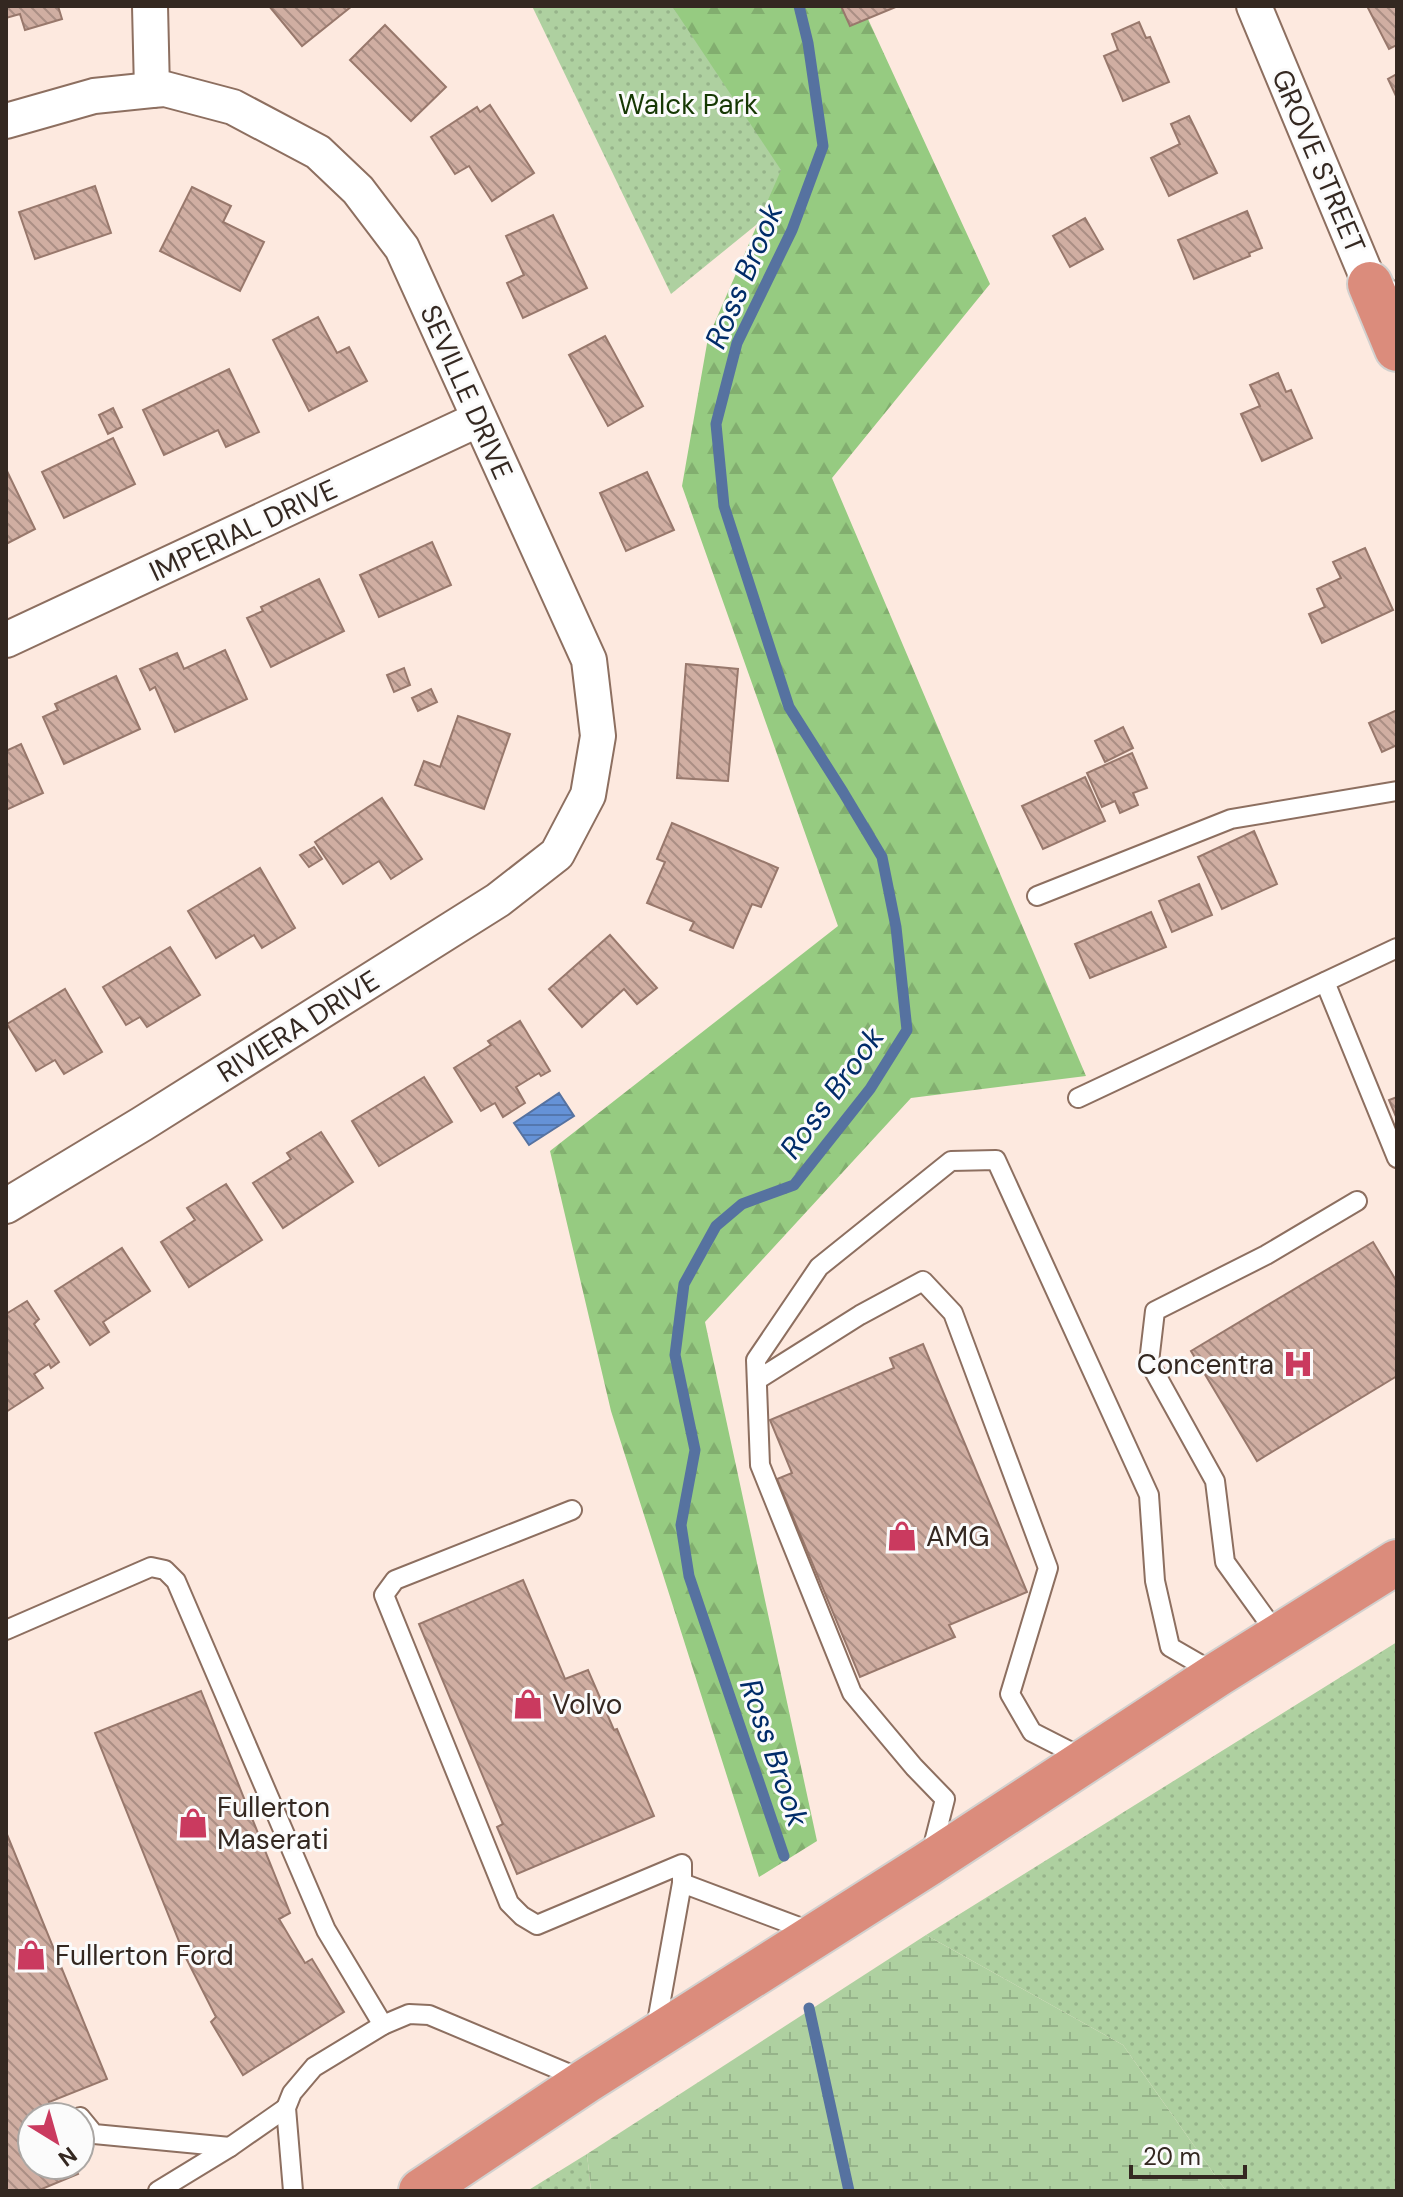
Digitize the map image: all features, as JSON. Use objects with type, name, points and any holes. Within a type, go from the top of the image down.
[{"type":"highway","points":[[1383,295],[1397,349]]},
{"type":"highway","points":[[421,2191],[586,2081],[1397,1562]]},
{"type":"street","points":[[150,6],[152,90]]},
{"type":"street","name":"GROVE STREET","points":[[1254,6],[1383,295]]},
{"type":"street","name":"SEVILLE DRIVE","points":[[6,121],[94,96],[165,89],[233,107],[318,152],[358,190],[402,248],[589,660],[598,736],[588,795],[571,827]]},
{"type":"street","name":"IMPERIAL DRIVE","points":[[6,640],[479,419]]},
{"type":"street","name":"RIVIERA DRIVE","points":[[6,1206],[498,900],[557,854],[571,827]]},
{"type":"lane","points":[[1037,896],[1231,819],[1397,791]]},
{"type":"lane","points":[[1078,1098],[1397,948]]},
{"type":"lane","points":[[1325,982],[1397,1158]]},
{"type":"lane","points":[[928,1864],[945,1799],[852,1693],[760,1465],[756,1360],[819,1267],[951,1161],[996,1160],[1149,1495],[1155,1581],[1170,1647],[1218,1674]]},
{"type":"lane","points":[[1279,1637],[1225,1562],[1215,1481],[1149,1362],[1155,1311],[1266,1255],[1357,1201]]},
{"type":"lane","points":[[757,1380],[860,1315],[923,1281],[953,1313],[1048,1568],[1010,1694],[1032,1732],[1087,1760]]},
{"type":"lane","points":[[572,1510],[395,1580],[384,1595],[509,1903],[522,1916],[537,1925],[682,1864],[682,1883],[654,2038]]},
{"type":"lane","points":[[6,1630],[151,1567],[165,1570],[176,1581],[326,1930],[383,2025]]},
{"type":"lane","points":[[682,1883],[818,1934]]},
{"type":"lane","points":[[293,2191],[286,2108],[292,2093],[314,2067],[383,2025],[409,2014],[429,2015],[586,2081]]},
{"type":"lane","points":[[158,2191],[286,2108]]},
{"type":"lane","points":[[96,2134],[230,2147]]},
{"type":"green space","name":"Walck Park","points":[[532,6],[763,6],[809,182],[671,294]]},
{"type":"green space","points":[[672,6],[862,6],[990,284],[832,478],[1086,1076],[911,1098],[705,1322],[817,1841],[759,1877],[611,1411],[550,1151],[838,926],[682,486],[708,338],[781,170]]},
{"type":"green space","points":[[1397,1642],[1397,2190],[1226,2191],[1123,2045],[926,1935]]},
{"type":"green space","points":[[926,1935],[1123,2045],[1226,2191],[591,2191],[587,2154]]},
{"type":"green space","points":[[587,2154],[591,2191],[527,2191]]},
{"type":"water","points":[[559,1093],[574,1116],[529,1145],[514,1123]]},
{"type":"building","points":[[6,6],[58,6],[62,19],[25,30],[20,14],[6,18]]},
{"type":"building","points":[[269,6],[352,6],[302,46]]},
{"type":"building","points":[[841,6],[898,6],[850,26]]},
{"type":"building","points":[[1367,6],[1397,6],[1397,45],[1389,49]]},
{"type":"building","points":[[1139,22],[1146,38],[1150,37],[1169,82],[1123,101],[1104,56],[1118,50],[1112,34]]},
{"type":"building","points":[[385,25],[446,87],[411,121],[350,60]]},
{"type":"building","points":[[1397,74],[1397,98],[1388,79]]},
{"type":"building","points":[[490,105],[534,173],[492,201],[469,166],[455,174],[431,137],[477,107],[480,112]]},
{"type":"building","points":[[1189,116],[1217,173],[1169,196],[1151,158],[1180,144],[1171,124]]},
{"type":"building","points":[[95,186],[111,233],[35,259],[19,212]]},
{"type":"building","points":[[192,187],[231,206],[223,222],[264,242],[240,291],[160,251]]},
{"type":"building","points":[[1247,211],[1262,248],[1194,279],[1178,240]]},
{"type":"building","points":[[553,215],[587,288],[523,318],[507,283],[524,275],[506,236]]},
{"type":"building","points":[[1085,218],[1103,249],[1070,267],[1053,236]]},
{"type":"building","points":[[318,317],[337,353],[349,347],[367,381],[309,411],[273,340]]},
{"type":"building","points":[[605,336],[643,406],[608,426],[569,355]]},
{"type":"building","points":[[229,369],[259,432],[226,447],[218,430],[164,455],[143,410]]},
{"type":"building","points":[[1278,373],[1286,392],[1291,390],[1312,438],[1262,461],[1241,414],[1260,406],[1250,385]]},
{"type":"building","points":[[113,408],[122,427],[108,434],[99,415]]},
{"type":"building","points":[[113,438],[135,484],[64,518],[42,472]]},
{"type":"building","points":[[6,469],[35,529],[6,544]]},
{"type":"building","points":[[647,472],[674,530],[626,551],[600,493]]},
{"type":"building","points":[[432,542],[451,585],[379,617],[360,575]]},
{"type":"building","points":[[1365,548],[1393,610],[1322,643],[1309,614],[1325,607],[1317,589],[1341,578],[1333,562]]},
{"type":"building","points":[[319,579],[344,631],[271,667],[247,618],[263,611],[261,607]]},
{"type":"building","points":[[225,650],[247,699],[175,732],[155,687],[150,690],[140,669],[177,653],[184,669]]},
{"type":"building","points":[[686,664],[738,669],[728,781],[677,778]]},
{"type":"building","points":[[404,668],[410,685],[394,692],[387,675]]},
{"type":"building","points":[[116,676],[140,729],[64,764],[43,717],[58,710],[55,704]]},
{"type":"building","points":[[431,689],[437,702],[418,711],[412,698]]},
{"type":"building","points":[[1397,710],[1397,745],[1382,752],[1369,723]]},
{"type":"building","points":[[458,716],[510,734],[484,809],[415,785],[424,761],[440,767]]},
{"type":"building","points":[[1123,727],[1133,748],[1105,762],[1095,741]]},
{"type":"building","points":[[21,744],[43,793],[6,810],[6,751]]},
{"type":"building","points":[[1132,753],[1147,788],[1133,793],[1138,805],[1120,813],[1115,801],[1102,807],[1087,773]]},
{"type":"building","points":[[1085,777],[1105,821],[1043,849],[1022,806]]},
{"type":"building","points":[[382,798],[422,859],[391,879],[379,861],[343,884],[315,842]]},
{"type":"building","points":[[672,823],[778,868],[761,907],[752,904],[733,948],[690,930],[694,922],[647,903],[665,862],[657,859]]},
{"type":"building","points":[[1254,831],[1277,884],[1222,909],[1198,857]]},
{"type":"building","points":[[314,847],[322,859],[309,867],[300,855]]},
{"type":"building","points":[[260,868],[295,928],[262,948],[254,935],[216,958],[188,911]]},
{"type":"building","points":[[1199,884],[1212,915],[1172,932],[1159,901]]},
{"type":"building","points":[[1151,912],[1166,947],[1090,978],[1075,944]]},
{"type":"building","points":[[610,935],[657,988],[637,1004],[624,989],[582,1027],[549,989]]},
{"type":"building","points":[[170,947],[200,995],[147,1027],[140,1017],[126,1025],[103,987]]},
{"type":"building","points":[[65,989],[102,1052],[64,1074],[55,1060],[36,1071],[7,1024]]},
{"type":"building","points":[[520,1021],[550,1071],[541,1076],[539,1073],[516,1087],[525,1103],[503,1117],[495,1103],[481,1111],[454,1068],[491,1045],[488,1041]]},
{"type":"building","points":[[424,1077],[452,1122],[379,1166],[352,1121]]},
{"type":"building","points":[[1397,1097],[1397,1119],[1389,1100]]},
{"type":"building","points":[[321,1132],[353,1182],[283,1228],[253,1183],[291,1159],[287,1153]]},
{"type":"building","points":[[226,1184],[262,1240],[189,1287],[161,1242],[195,1220],[187,1208]]},
{"type":"building","name":"Concentra","points":[[1373,1242],[1397,1282],[1397,1376],[1257,1461],[1191,1351]]},
{"type":"building","points":[[122,1248],[150,1291],[103,1322],[109,1332],[90,1345],[55,1291]]},
{"type":"building","points":[[27,1301],[39,1319],[34,1324],[59,1362],[51,1368],[49,1364],[34,1374],[43,1388],[6,1412],[6,1314]]},
{"type":"building","name":"AMG","points":[[923,1344],[1027,1592],[949,1625],[955,1637],[860,1677],[777,1479],[792,1473],[770,1420],[894,1368],[890,1358]]},
{"type":"building","name":"Volvo","points":[[523,1580],[565,1679],[588,1670],[654,1816],[517,1874],[497,1827],[503,1824],[419,1624]]},
{"type":"building","name":"Fullerton Maserati","points":[[201,1691],[290,1913],[279,1919],[305,1963],[312,1959],[344,2012],[243,2075],[211,2022],[216,2017],[185,1956],[95,1733]]},
{"type":"building","name":"Fullerton Ford","points":[[6,1832],[107,2079],[52,2101],[16,2101],[16,2181],[61,2181],[37,2191],[6,2191]]},
{"type":"waterway","name":"Ross Brook","points":[[784,1856],[689,1576],[681,1525],[695,1450],[675,1355],[684,1284],[716,1226],[742,1204],[794,1185],[870,1089],[907,1030],[896,927],[882,857],[789,707],[724,506],[716,424],[737,343],[792,230],[823,146],[808,43],[799,6]]},
{"type":"waterway","name":"Ross Brook","points":[[809,2008],[849,2191]]},
{"type":"place","name":"Concentra","points":[[1298,1364]]},
{"type":"place","name":"AMG","points":[[902,1536]]},
{"type":"place","name":"Volvo","points":[[528,1704]]},
{"type":"place","name":"Fullerton Maserati","points":[[193,1823]]},
{"type":"place","name":"Fullerton Ford","points":[[31,1955]]}]
